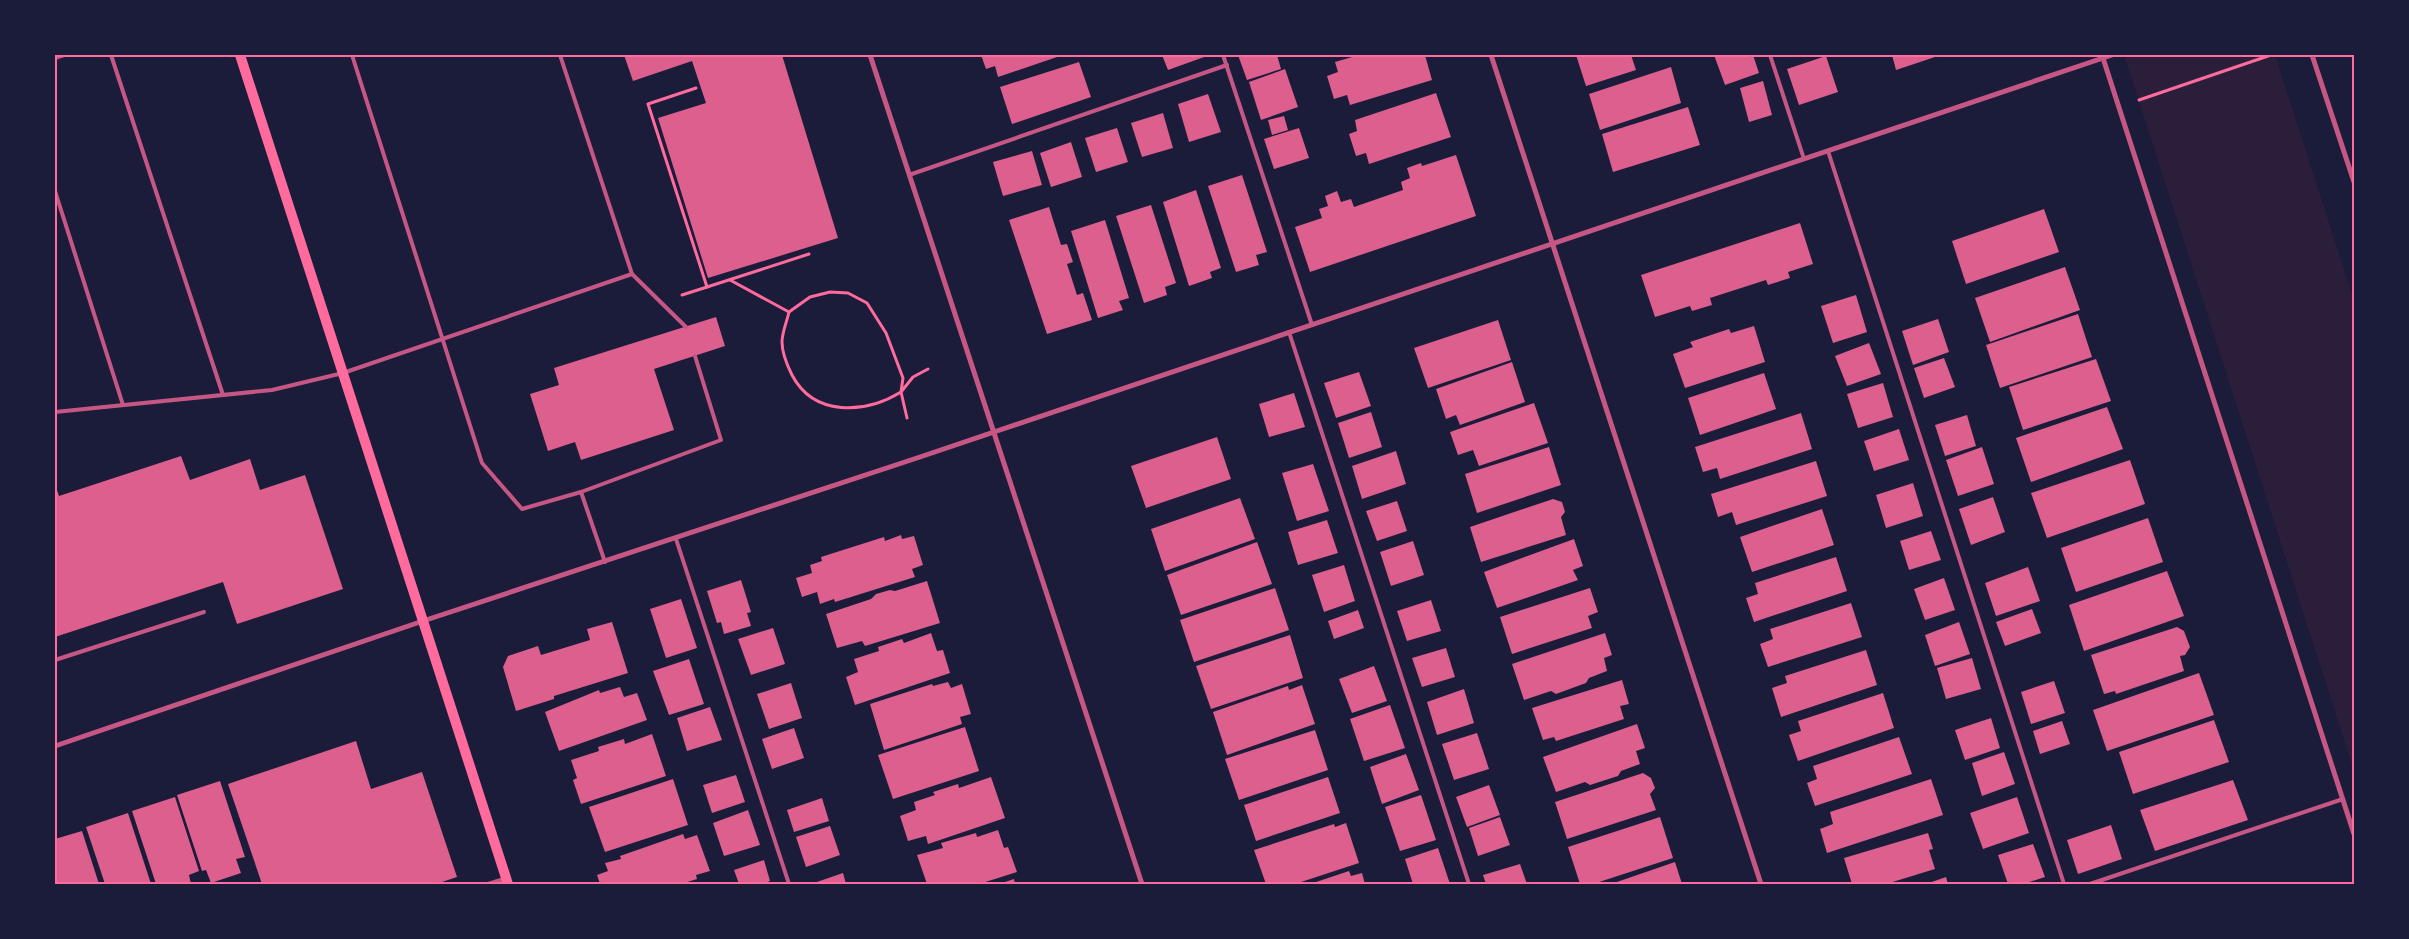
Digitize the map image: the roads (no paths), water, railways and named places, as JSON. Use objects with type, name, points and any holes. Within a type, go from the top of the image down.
[{"type":"main road","points":[[240,55],[507,881]]},
{"type":"street","points":[[870,55],[1142,884]]},
{"type":"street","points":[[1491,55],[1761,884]]},
{"type":"street","points":[[55,746],[424,620],[676,539],[1312,325],[1828,151],[2102,56],[2112,55]]},
{"type":"street","points":[[2312,55],[2354,182]]},
{"type":"street","points":[[2102,56],[2354,834]]},
{"type":"lane","points":[[55,58],[64,55]]},
{"type":"lane","points":[[111,55],[223,395]]},
{"type":"lane","points":[[352,55],[482,463],[522,509],[581,492],[722,440],[695,356]]},
{"type":"lane","points":[[560,55],[632,274],[686,327]]},
{"type":"lane","points":[[1223,55],[1312,325]]},
{"type":"lane","points":[[1770,55],[1804,159]]},
{"type":"lane","points":[[909,175],[1227,65]]},
{"type":"lane","points":[[1828,151],[2064,884]]},
{"type":"lane","points":[[55,191],[123,405]]},
{"type":"lane","points":[[55,412],[272,390],[343,373],[632,274]]},
{"type":"lane","points":[[1289,332],[1468,884]]},
{"type":"lane","points":[[581,492],[605,562]]},
{"type":"lane","points":[[676,539],[789,884]]},
{"type":"lane","points":[[55,660],[204,612]]},
{"type":"lane","points":[[2090,884],[2343,799]]},
{"type":"lane","points":[[488,884],[507,881]]}]
